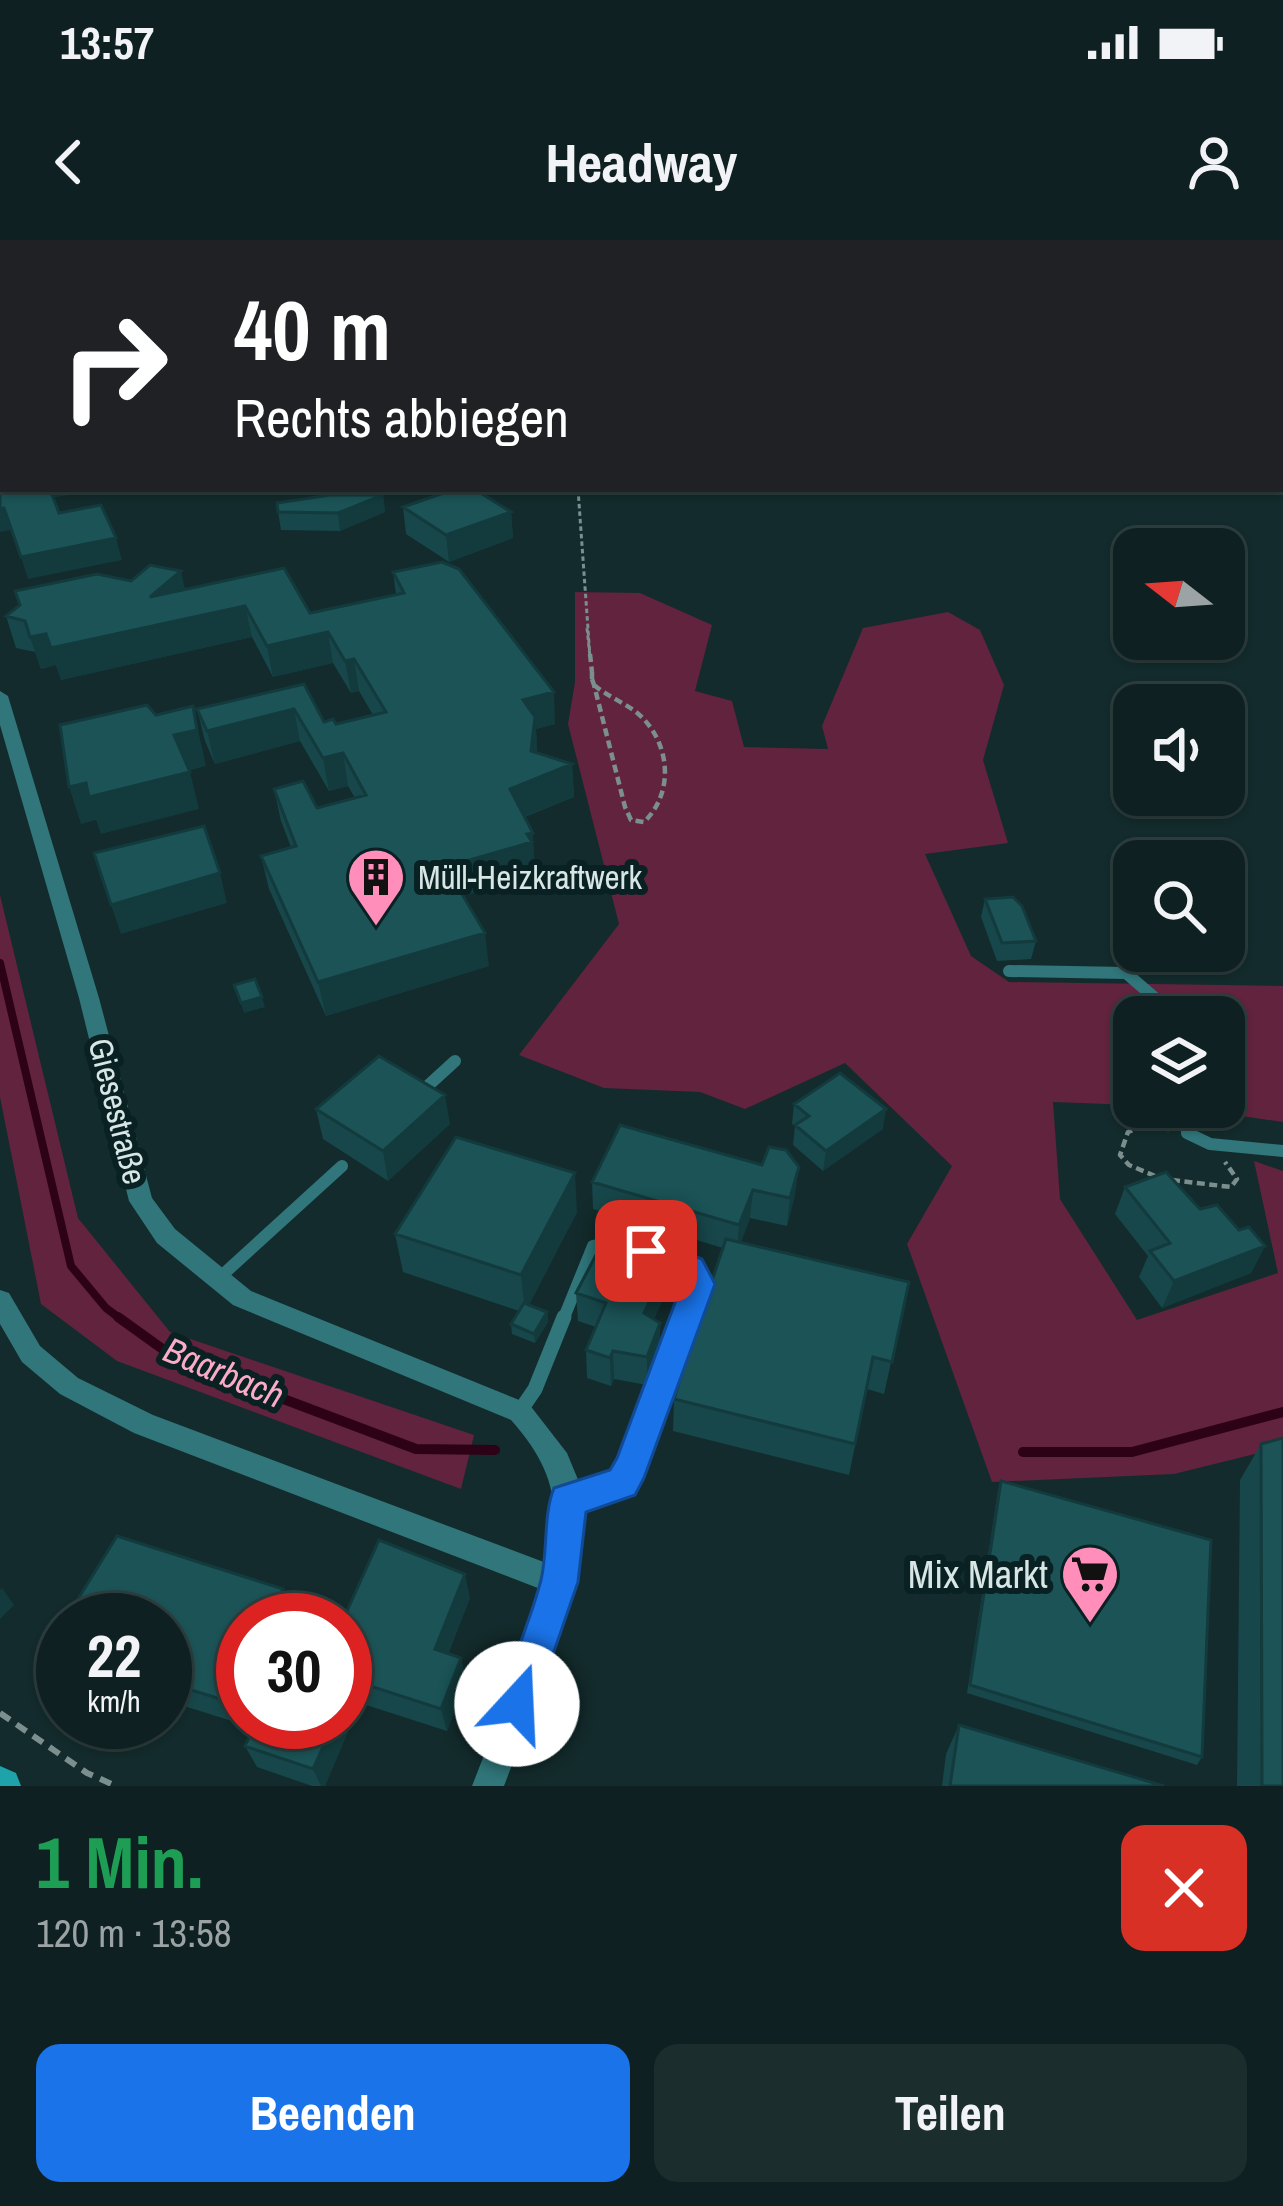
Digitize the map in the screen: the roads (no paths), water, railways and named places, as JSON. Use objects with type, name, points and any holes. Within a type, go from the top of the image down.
[{"type":"street","name":"Giesestraße","points":[[0,696],[89,998],[141,1201],[166,1236],[216,1282],[242,1298],[520,1412]]},
{"type":"street","points":[[0,1301],[31,1354],[69,1386],[125,1414],[560,1582]]},
{"type":"street","points":[[488,1786],[560,1582],[568,1538],[565,1479],[544,1437],[520,1412]]},
{"type":"lane","points":[[1009,971],[1126,973],[1153,996]]},
{"type":"lane","points":[[420,1093],[455,1061]]},
{"type":"lane","points":[[1187,1128],[1210,1144],[1283,1151]]},
{"type":"lane","points":[[216,1282],[341,1166]]},
{"type":"lane","points":[[520,1412],[535,1389],[593,1246],[604,1241],[625,1246]]},
{"type":"lane","points":[[567,1501],[622,1483],[632,1467],[698,1284],[690,1268],[646,1251]]},
{"type":"waterway","name":"Baarbach","points":[[0,963],[71,1266],[118,1317]]},
{"type":"waterway","name":"Baarbach","points":[[118,1317],[175,1358],[416,1449],[495,1450]]},
{"type":"waterway","name":"Baarbach","points":[[118,1317],[122,1320]]},
{"type":"waterway","name":"Baarbach","points":[[1023,1452],[1132,1452],[1283,1412]]},
{"type":"place","name":"Müll-Heizkraftwerk","points":[[376,928]]},
{"type":"place","name":"Mix Markt","points":[[1090,1625]]}]
